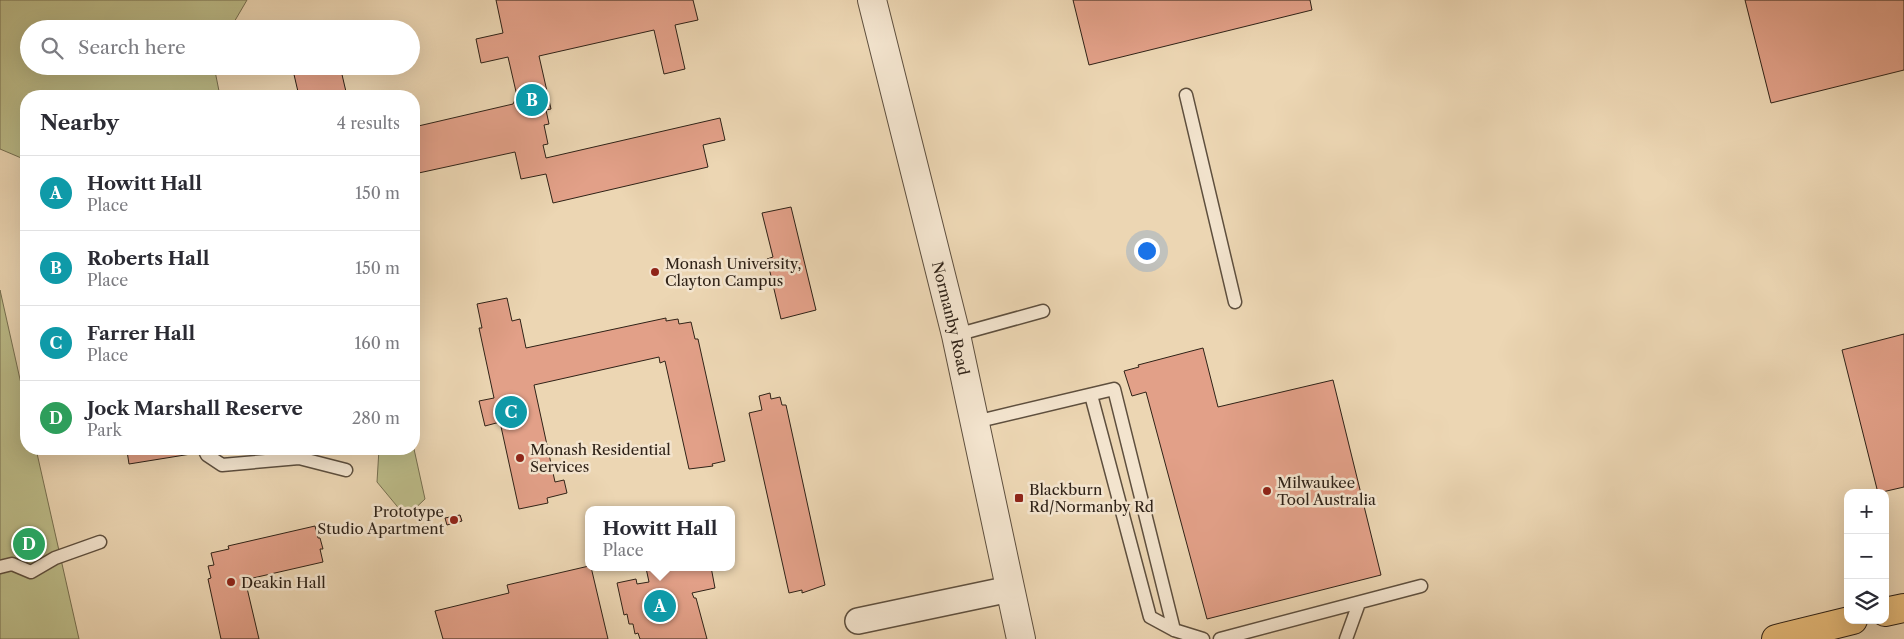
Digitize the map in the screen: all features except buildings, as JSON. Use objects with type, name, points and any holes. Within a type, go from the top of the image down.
[{"type":"main road","points":[[1889,611],[1904,608]]},
{"type":"main road","points":[[1776,639],[1844,622]]},
{"type":"street","name":"Normanby Road","points":[[872,0],[956,335],[1021,639]]},
{"type":"street","points":[[858,621],[1010,589]]},
{"type":"lane","points":[[1186,95],[1234,302]]},
{"type":"lane","points":[[956,335],[1043,311]]},
{"type":"lane","points":[[976,422],[1114,389],[1174,630]]},
{"type":"lane","points":[[1091,395],[1150,617],[1174,630],[1203,639]]},
{"type":"lane","points":[[207,455],[222,465],[299,458],[346,470]]},
{"type":"lane","points":[[0,567],[12,564],[31,572],[55,558],[100,542]]},
{"type":"lane","points":[[1220,639],[1421,586]]},
{"type":"lane","points":[[1346,639],[1358,603]]},
{"type":"green space","points":[[0,0],[247,0],[235,20],[20,20],[20,75],[216,75],[219,90],[20,90],[20,157],[0,149]]},
{"type":"green space","points":[[0,290],[20,379],[20,455],[37,455],[79,639],[0,639]]},
{"type":"green space","points":[[379,455],[415,455],[425,499],[406,517],[377,482]]},
{"type":"place","name":"Roberts Hall","points":[[532,100]]},
{"type":"place","name":"Monash University, Clayton Campus","points":[[655,272]]},
{"type":"place","name":"Farrer Hall","points":[[511,412]]},
{"type":"place","name":"Monash Residential Services","points":[[520,458]]},
{"type":"place","name":"Milwaukee Tool Australia","points":[[1267,491]]},
{"type":"place","name":"Blackburn Rd/Normanby Rd","points":[[1019,498]]},
{"type":"place","name":"Prototype Studio Apartment","points":[[454,520]]},
{"type":"place","name":"Jock Marshall Reserve","points":[[29,544]]},
{"type":"place","name":"Deakin Hall","points":[[231,582]]},
{"type":"place","name":"Howitt Hall","points":[[660,606]]}]
